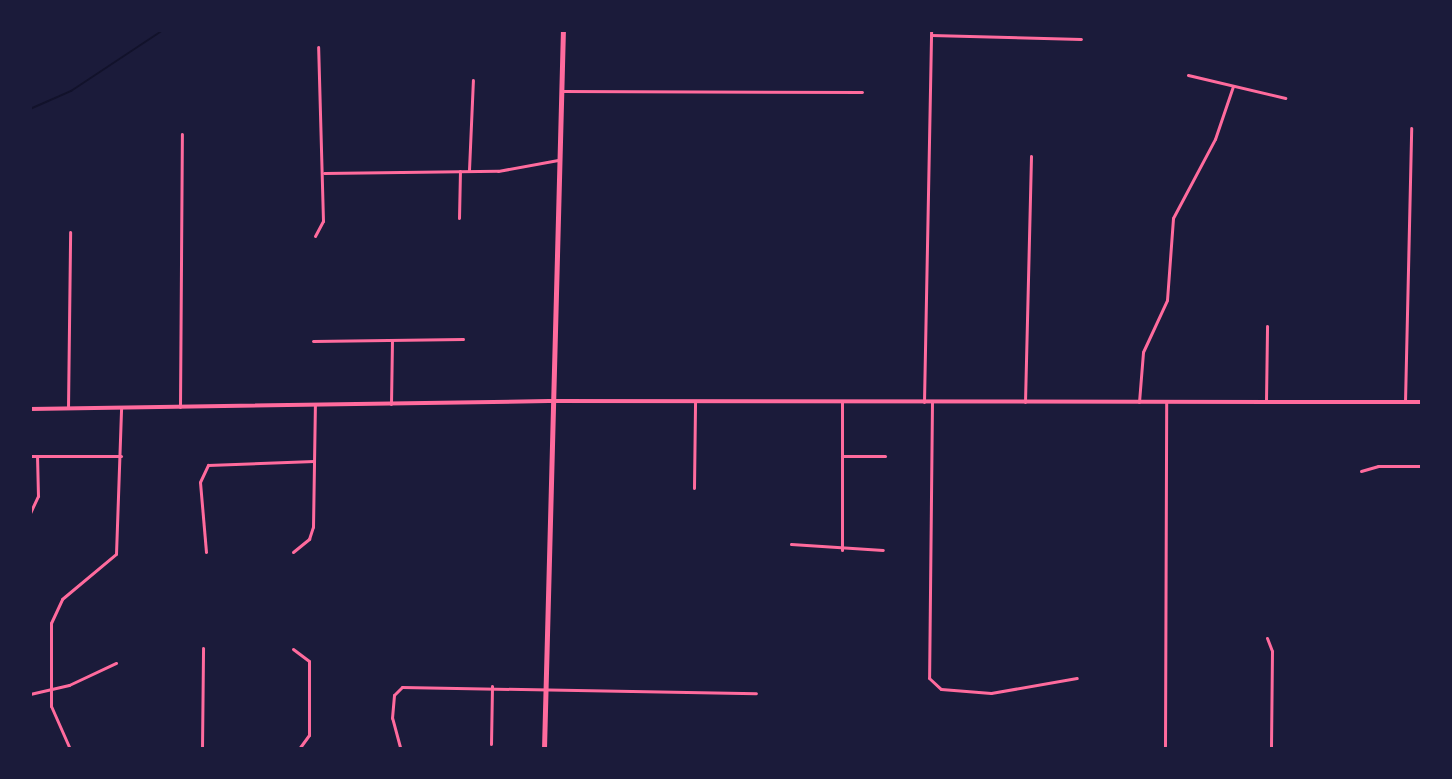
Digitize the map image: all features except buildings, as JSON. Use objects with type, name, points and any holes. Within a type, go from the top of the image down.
[{"type":"main road","points":[[544,749],[549,401],[563,30]]},
{"type":"street","points":[[924,402],[931,30]]},
{"type":"street","points":[[931,35],[1081,39]]},
{"type":"street","points":[[315,236],[323,221],[324,173],[318,47]]},
{"type":"street","points":[[1188,75],[1285,98]]},
{"type":"street","points":[[469,170],[473,80]]},
{"type":"street","points":[[1139,402],[1143,352],[1167,300],[1173,218],[1215,139],[1233,86]]},
{"type":"street","points":[[561,91],[862,93]]},
{"type":"street","points":[[1405,402],[1411,128]]},
{"type":"street","points":[[180,407],[182,134]]},
{"type":"street","points":[[1025,402],[1031,156]]},
{"type":"street","points":[[324,173],[460,171],[558,160]]},
{"type":"street","points":[[459,218],[460,171]]},
{"type":"street","points":[[68,408],[70,232]]},
{"type":"street","points":[[1266,401],[1267,326]]},
{"type":"street","points":[[314,341],[463,339]]},
{"type":"street","points":[[391,404],[392,340]]},
{"type":"street","points":[[30,409],[549,401],[1422,402]]},
{"type":"street","points":[[694,488],[695,402]]},
{"type":"street","points":[[842,402],[842,550]]},
{"type":"street","points":[[932,402],[928,678],[941,689],[991,693],[1077,678]]},
{"type":"street","points":[[1165,746],[1166,402]]},
{"type":"street","points":[[293,552],[312,535],[315,405]]},
{"type":"street","points":[[70,749],[65,745],[50,691],[54,612],[116,554],[122,456],[121,408]]},
{"type":"street","points":[[30,456],[122,456]]},
{"type":"street","points":[[30,513],[38,496],[37,456]]},
{"type":"street","points":[[842,456],[885,456]]},
{"type":"street","points":[[206,552],[200,482],[204,468],[217,462],[314,460]]},
{"type":"street","points":[[1361,471],[1378,466],[1422,466]]},
{"type":"street","points":[[791,544],[842,550],[883,550]]},
{"type":"street","points":[[1267,638],[1272,651],[1271,749]]},
{"type":"street","points":[[202,749],[203,648]]},
{"type":"street","points":[[293,649],[309,661],[309,735],[300,748]]},
{"type":"street","points":[[30,694],[50,691],[116,663]]},
{"type":"street","points":[[492,686],[492,744]]},
{"type":"street","points":[[400,747],[392,728],[398,689],[545,686],[756,693]]},
{"type":"waterway","points":[[30,109],[71,91],[163,30]]}]
